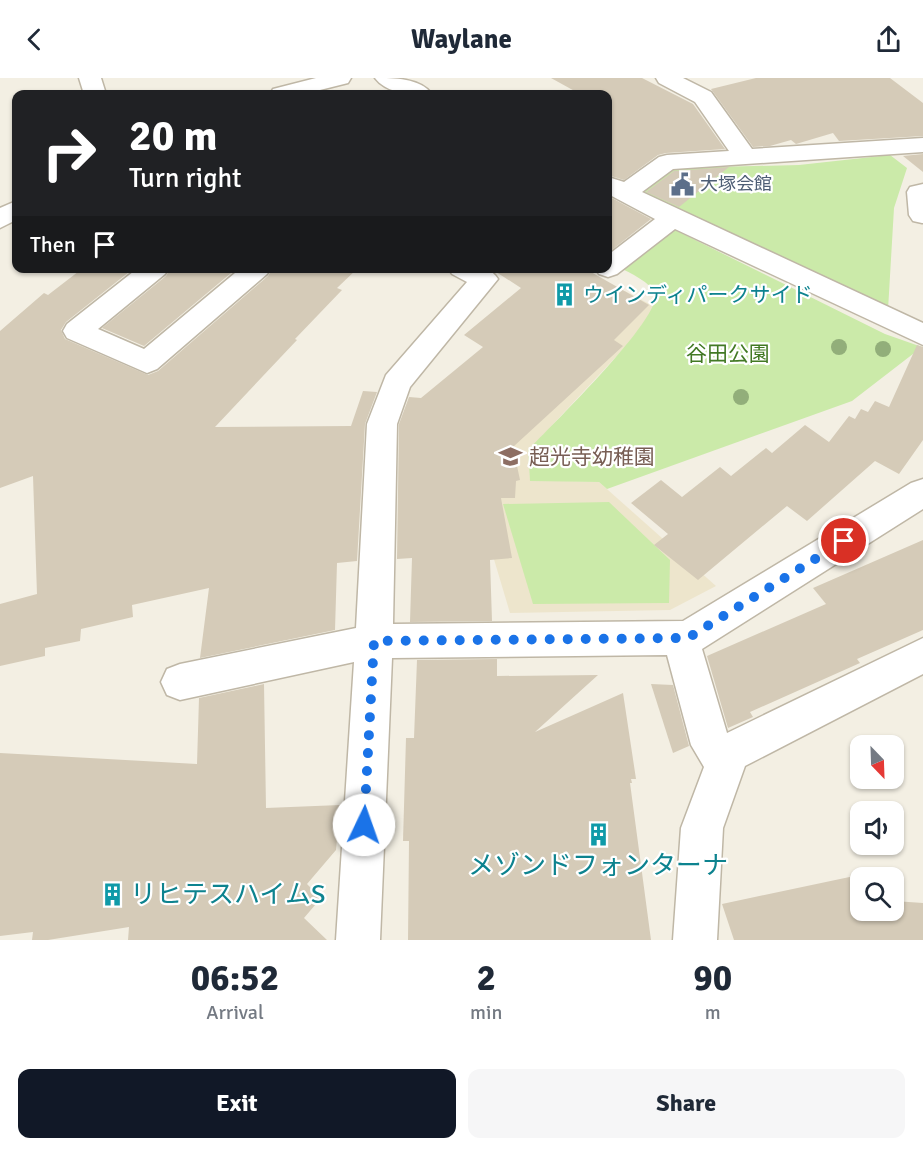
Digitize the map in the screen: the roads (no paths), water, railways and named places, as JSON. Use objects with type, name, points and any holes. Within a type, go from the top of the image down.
[{"type":"street","points":[[296,90],[340,78]]},
{"type":"street","points":[[386,78],[412,90]]},
{"type":"street","points":[[675,81],[706,78]]},
{"type":"street","points":[[675,81],[703,97],[746,158]]},
{"type":"street","points":[[616,188],[667,162],[923,145]]},
{"type":"street","points":[[616,188],[672,218],[923,335]]},
{"type":"street","points":[[612,265],[672,218]]},
{"type":"street","points":[[150,273],[77,331],[147,362],[248,273]]},
{"type":"street","points":[[358,940],[374,641],[381,424],[396,383],[481,273]]},
{"type":"street","points":[[180,682],[374,641],[688,638],[923,492]]},
{"type":"street","points":[[681,638],[711,745],[726,763]]},
{"type":"street","points":[[695,940],[702,828],[729,753],[923,655]]},
{"type":"place","name":"大塚会館","points":[[682,184]]},
{"type":"place","name":"ウインディパークサイド","points":[[565,295]]},
{"type":"place","name":"超光寺幼稚園","points":[[511,457]]},
{"type":"place","name":"メゾンドフォンターナ","points":[[598,835]]},
{"type":"place","name":"リヒテスハイムS","points":[[112,895]]},
{"type":"park label","name":"谷田公園","points":[[728,354]]}]
